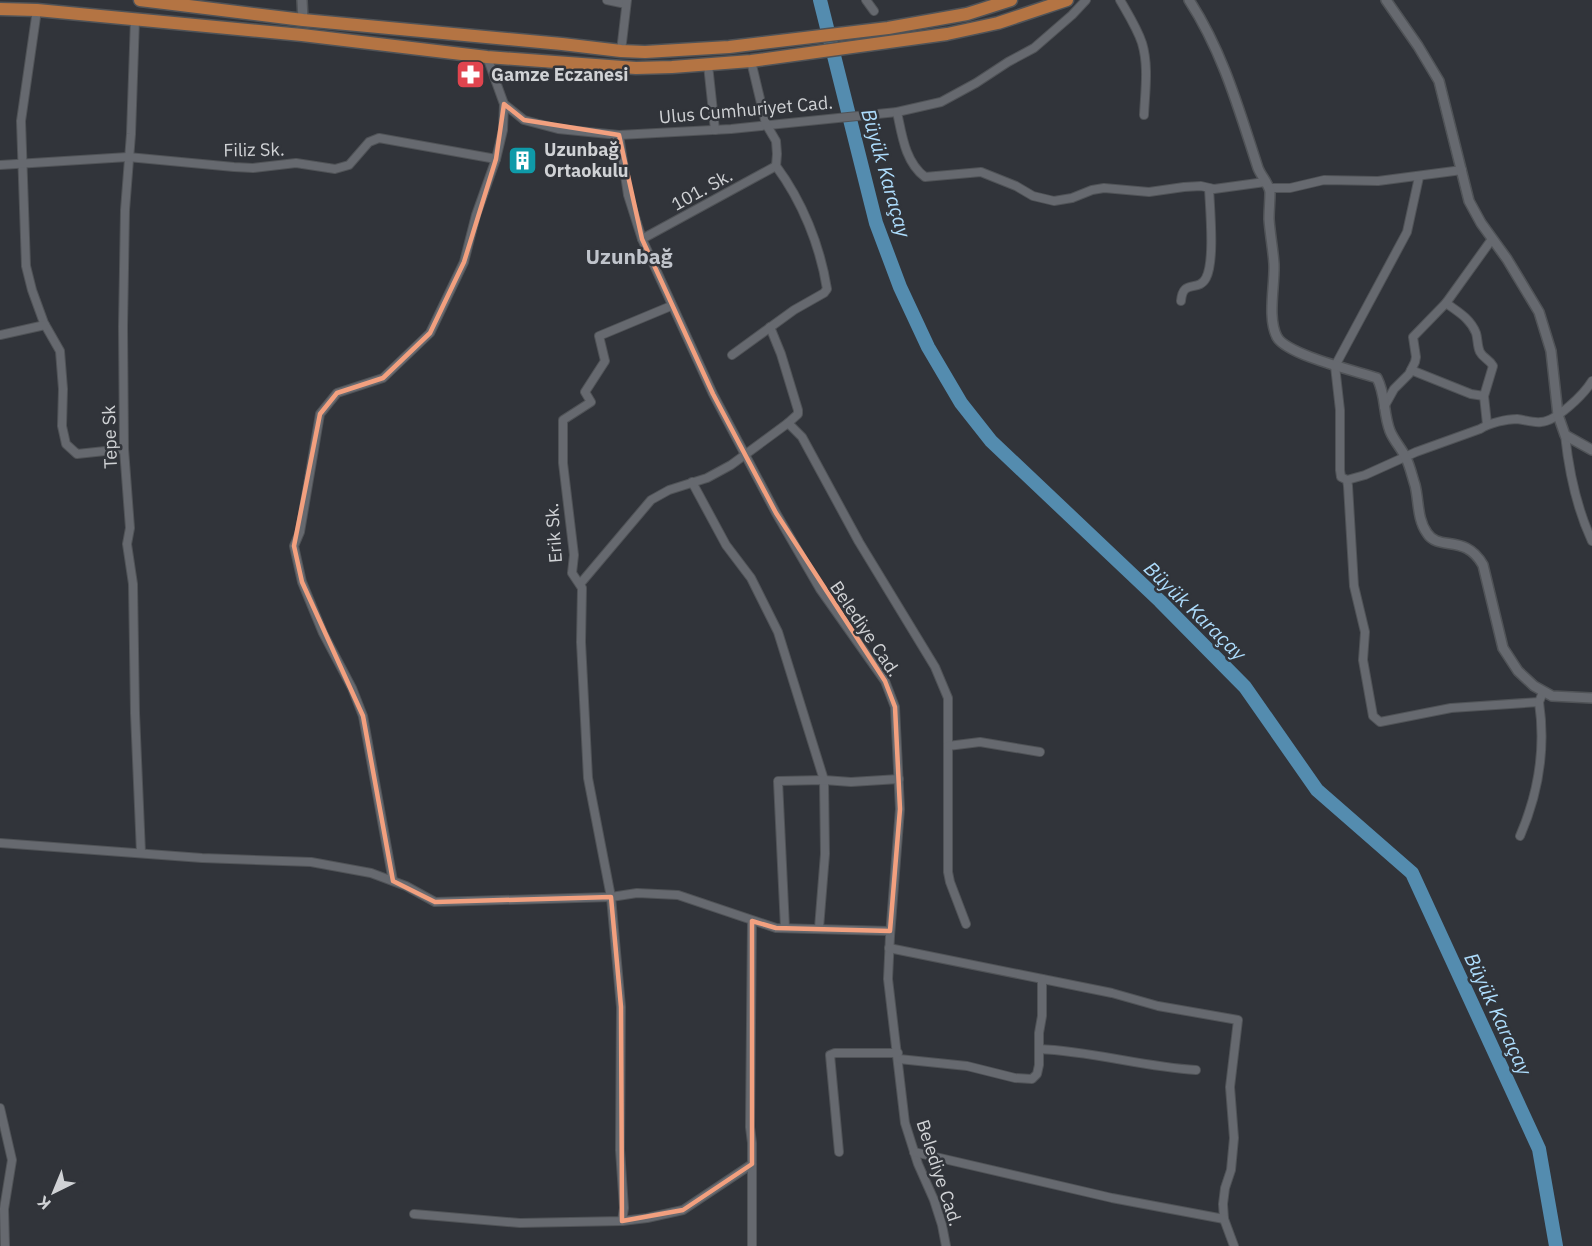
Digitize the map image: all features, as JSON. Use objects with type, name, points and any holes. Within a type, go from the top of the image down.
[{"type":"highway","points":[[140,0],[303,20],[621,51],[675,51],[762,44],[888,28],[967,14],[1011,0]]},
{"type":"highway","points":[[0,9],[37,10],[302,35],[487,57],[636,68],[751,61],[893,43],[998,23],[1067,0]]},
{"type":"street","points":[[302,0],[303,20]]},
{"type":"street","points":[[607,0],[627,2],[621,51]]},
{"type":"street","points":[[866,0],[874,11]]},
{"type":"street","name":"Ulus Cumhuriyet Cad.","points":[[504,104],[524,120],[558,129],[619,135],[715,130],[897,112],[940,102],[976,83],[1041,42],[1086,0]]},
{"type":"street","points":[[1120,0],[1134,26],[1144,53],[1146,98],[1144,115]]},
{"type":"street","points":[[1190,0],[1220,58],[1267,185],[1274,265],[1273,320],[1277,337],[1287,347],[1335,366],[1377,378],[1383,393],[1385,416],[1391,434],[1406,457],[1415,487],[1421,523],[1428,536],[1438,542],[1466,547],[1478,555],[1483,566],[1503,648],[1518,671],[1541,697],[1543,740],[1540,774],[1531,812],[1520,836]]},
{"type":"street","points":[[1386,0],[1439,81],[1469,201],[1492,239],[1508,259],[1539,312],[1551,351],[1558,415],[1564,435],[1569,473],[1589,525],[1592,541]]},
{"type":"street","points":[[37,10],[21,121],[26,266],[45,325],[60,351],[63,389],[62,426],[66,444],[77,454],[124,449]]},
{"type":"street","name":"Tepe Sk","points":[[135,19],[125,210],[123,316],[124,449],[130,528],[127,544],[133,584],[135,713],[141,853]]},
{"type":"street","points":[[393,881],[363,716],[352,688],[323,633],[302,582],[294,546],[300,532],[320,414],[337,393],[383,378],[430,333],[464,262],[476,215],[496,159],[503,130],[504,104],[487,57]]},
{"type":"street","points":[[732,355],[827,289],[822,264],[807,220],[791,186],[776,166],[776,141],[766,124],[751,61]]},
{"type":"street","points":[[708,65],[715,130]]},
{"type":"street","points":[[897,112],[904,145],[912,162],[925,177],[981,172],[1016,186],[1033,196],[1054,201],[1104,188],[1143,192],[1184,187],[1267,185],[1290,188],[1324,180],[1361,181],[1419,177],[1462,170]]},
{"type":"street","name":"Belediye Cad.","points":[[619,135],[625,177],[642,240],[713,394],[776,513],[820,589],[885,681],[895,707],[900,809],[888,980],[905,1123],[934,1200],[946,1246]]},
{"type":"street","name":"Filiz Sk.","points":[[0,165],[128,157],[234,167],[253,168],[296,163],[335,169],[349,165],[369,142],[379,138],[496,159]]},
{"type":"street","name":"101. Sk.","points":[[642,240],[776,166]]},
{"type":"street","points":[[1419,177],[1407,232],[1335,366],[1340,410],[1342,479],[1347,480],[1365,475],[1487,424],[1513,419],[1542,422],[1558,415],[1592,381]]},
{"type":"street","points":[[1181,301],[1184,290],[1189,286],[1197,286],[1207,277],[1211,250],[1209,188]]},
{"type":"street","points":[[1384,407],[1394,389],[1411,370],[1416,357],[1413,337],[1446,303],[1492,239]]},
{"type":"street","points":[[1446,303],[1464,315],[1472,325],[1478,337],[1479,351],[1482,356],[1490,360],[1493,366],[1484,396],[1487,424]]},
{"type":"street","name":"Erik Sk.","points":[[622,1221],[624,1208],[620,1150],[621,1007],[611,897],[588,778],[581,642],[582,588],[572,573],[574,555],[562,463],[563,420],[591,402],[585,392],[605,361],[599,336],[671,306]]},
{"type":"street","points":[[0,335],[45,325]]},
{"type":"street","points":[[580,584],[651,500],[669,490],[707,478],[745,455],[798,414],[770,327]]},
{"type":"street","points":[[1411,370],[1471,394],[1484,396]]},
{"type":"street","points":[[788,423],[802,437],[860,542],[935,667],[948,698],[948,872],[966,924]]},
{"type":"street","points":[[1564,435],[1592,450]]},
{"type":"street","points":[[1347,480],[1354,586],[1365,632],[1363,660],[1373,717],[1380,722],[1451,708],[1541,697],[1592,698]]},
{"type":"street","points":[[692,482],[726,545],[751,578],[778,632],[824,780],[825,854],[819,928]]},
{"type":"street","points":[[948,746],[980,742],[1041,752]]},
{"type":"street","points":[[785,928],[778,782],[824,780],[851,782],[899,779]]},
{"type":"street","points":[[0,843],[311,862],[371,873],[435,902],[611,897],[637,892],[678,895],[776,928],[890,931]]},
{"type":"street","points":[[752,921],[750,1127],[752,1246]]},
{"type":"street","points":[[889,948],[1112,993],[1158,1006],[1238,1020],[1230,1088],[1234,1138],[1231,1170],[1223,1204],[1224,1219],[1234,1246]]},
{"type":"street","points":[[839,1152],[830,1055],[835,1053],[898,1056],[967,1066],[1025,1080],[1032,1078],[1037,1074],[1039,1065],[1042,979]]},
{"type":"street","points":[[1039,1049],[1063,1050],[1139,1064],[1196,1070]]},
{"type":"street","points":[[0,1108],[12,1160],[4,1209],[5,1246]]},
{"type":"street","points":[[914,1152],[1112,1198],[1224,1219]]},
{"type":"street","points":[[414,1214],[519,1223],[622,1221],[683,1210],[752,1164]]},
{"type":"highlighted area","points":[[504,104],[524,120],[619,135],[642,239],[713,394],[776,513],[885,681],[895,707],[900,809],[890,931],[776,928],[752,921],[752,1164],[683,1210],[622,1221],[621,1007],[611,897],[435,902],[393,881],[363,716],[302,582],[294,546],[320,414],[337,393],[383,378],[430,333],[464,262],[496,159]]},
{"type":"waterway","name":"Büyük Karaçay","points":[[820,0],[876,223],[900,287],[928,347],[961,403],[991,441],[1160,601],[1245,687],[1317,790],[1412,873],[1539,1149],[1556,1246]]},
{"type":"place","name":"Gamze Eczanesi","points":[[470,75]]},
{"type":"place","name":"Uzunbağ Ortaokulu","points":[[523,160]]},
{"type":"district","name":"Uzunbağ","points":[[629,257]]}]
